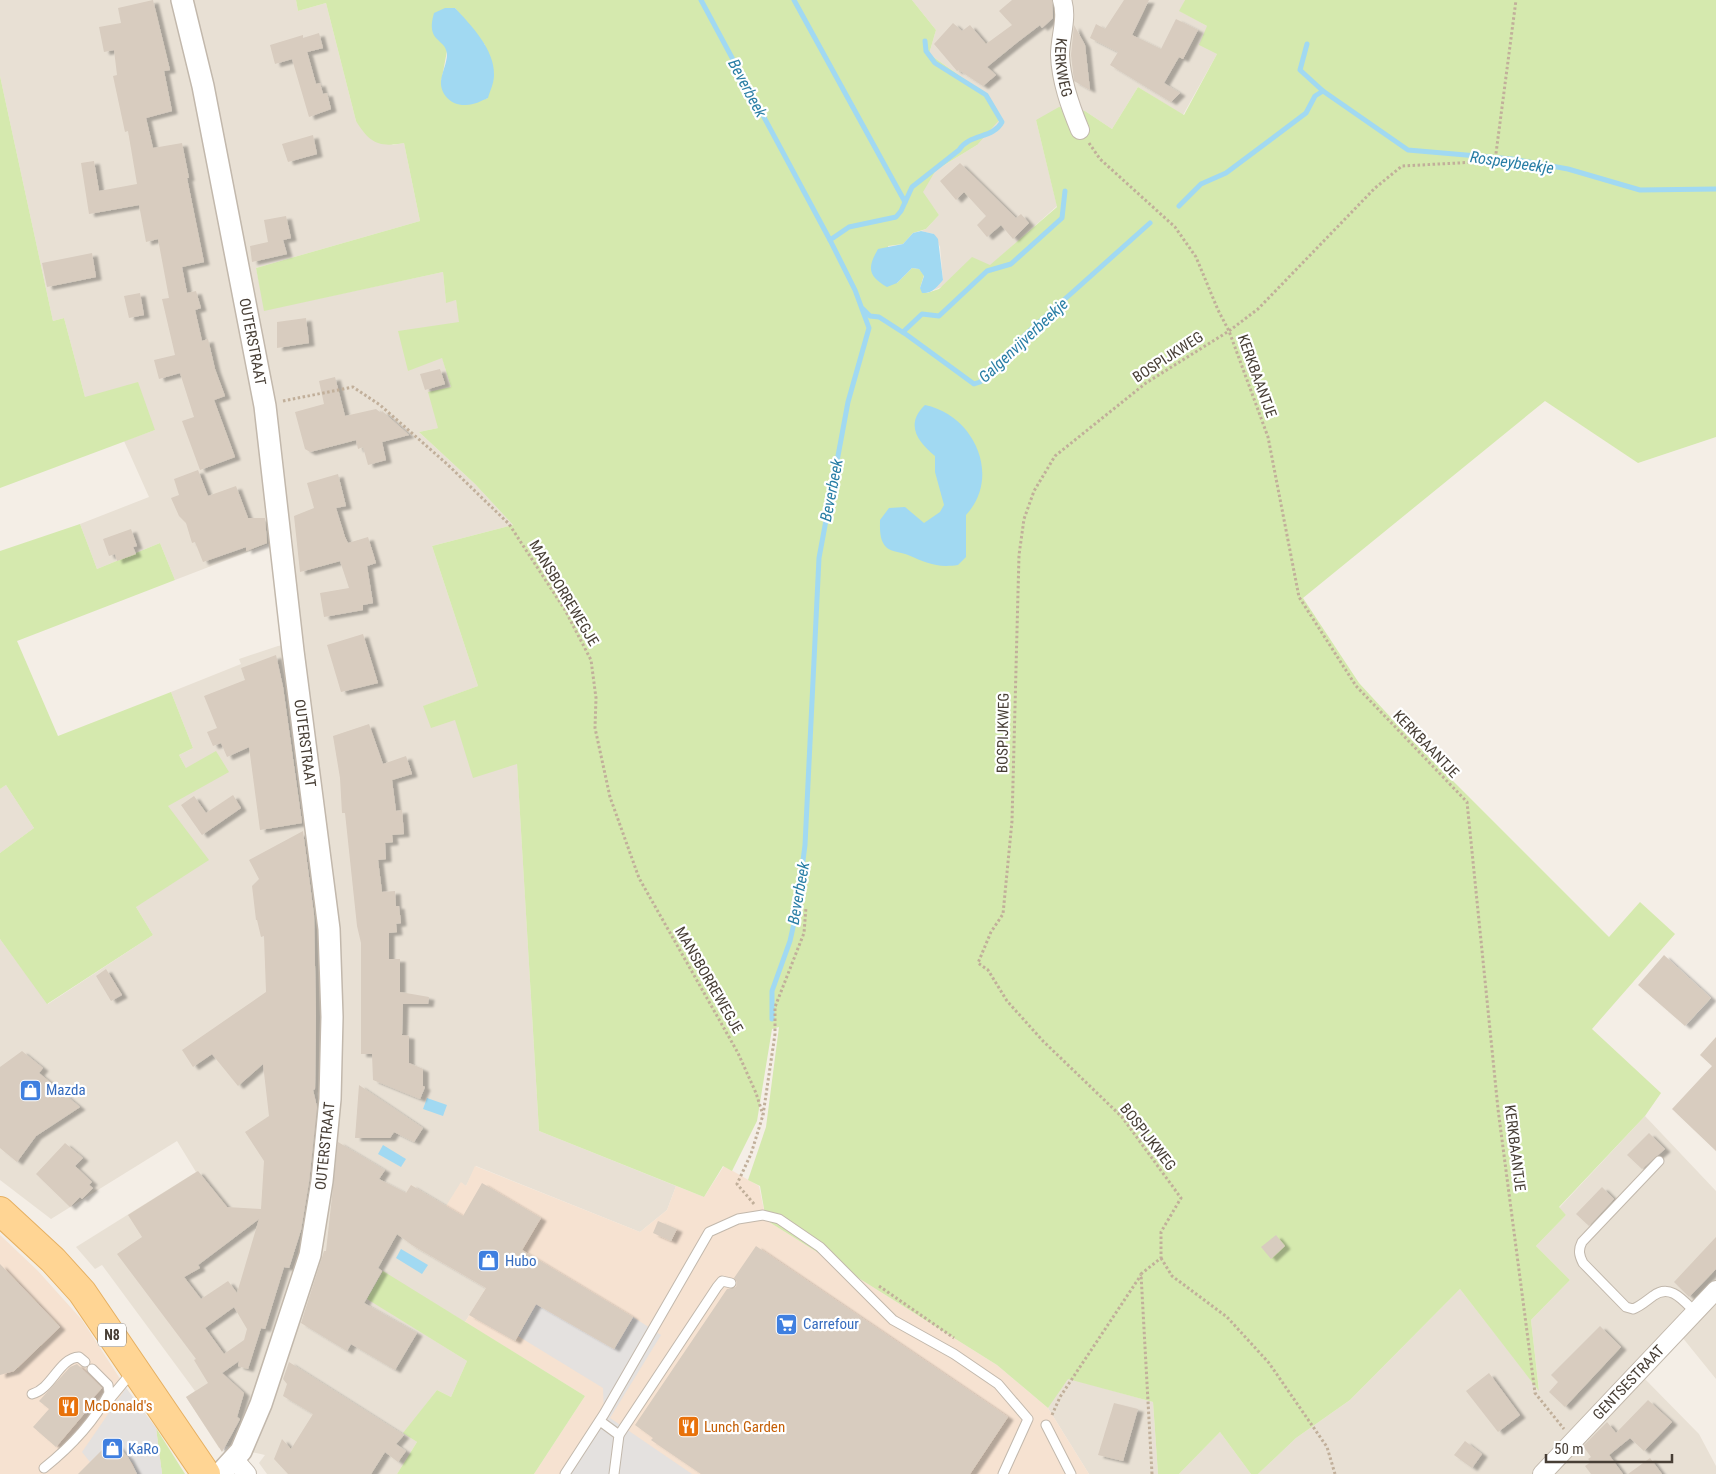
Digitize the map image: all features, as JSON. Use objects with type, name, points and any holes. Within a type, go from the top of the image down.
[{"type":"main road","name":"N8","points":[[0,1211],[53,1260],[82,1292],[206,1474]]},
{"type":"street","name":"OUTERSTRAAT","points":[[182,0],[203,86],[266,406],[293,651],[329,929],[332,1017],[330,1099],[322,1181],[310,1255],[261,1404],[234,1469]]},
{"type":"street","name":"KERKWEG","points":[[1062,0],[1064,13],[1060,40],[1062,79],[1080,130]]},
{"type":"street","name":"GENTSESTRAAT","points":[[1542,1474],[1716,1290]]},
{"type":"lane","points":[[1659,1161],[1582,1242],[1579,1248],[1579,1256],[1582,1263],[1626,1306],[1633,1309],[1661,1291],[1668,1291],[1675,1294],[1695,1312]]},
{"type":"lane","points":[[565,1474],[600,1421],[709,1232],[738,1219],[763,1215],[779,1219],[820,1247],[893,1320],[954,1354],[998,1384],[1028,1419],[1003,1474]]},
{"type":"lane","points":[[614,1474],[619,1435],[716,1287],[722,1281],[731,1283]]},
{"type":"lane","points":[[32,1394],[41,1392],[66,1363],[79,1357],[108,1385],[109,1393],[102,1406],[60,1456],[44,1468]]},
{"type":"lane","points":[[102,1406],[110,1400],[135,1369]]},
{"type":"lane","points":[[600,1421],[619,1435]]},
{"type":"lane","points":[[1046,1425],[1071,1474]]},
{"type":"path","name":"BOSPIJKWEG","points":[[1161,1258],[1161,1232],[1182,1198],[1122,1117],[1043,1041],[1007,1001],[988,970],[978,963],[991,932],[1003,914],[1012,821],[1019,556],[1024,519],[1034,491],[1055,456],[1146,383],[1229,331],[1258,309],[1375,188],[1402,166],[1495,161],[1516,0]]},
{"type":"path","name":"KERKBAANTJE","points":[[1080,130],[1100,159],[1183,236],[1196,257],[1229,331],[1268,437],[1299,597],[1356,686],[1467,802],[1498,1109],[1535,1393],[1574,1440]]},
{"type":"path","name":"MANSBORREWEGJE","points":[[266,406],[353,386],[380,405],[447,464],[509,524],[565,610],[591,660],[596,698],[594,728],[610,797],[639,878],[738,1053],[756,1093],[763,1116]]},
{"type":"path","points":[[763,1215],[737,1184],[751,1154],[763,1116],[775,1034],[775,1007],[804,933],[806,908]]},
{"type":"path","points":[[1046,1425],[1060,1397],[1141,1274],[1161,1258],[1172,1276],[1228,1317],[1269,1363],[1327,1447],[1335,1474]]},
{"type":"path","points":[[1141,1274],[1152,1474]]},
{"type":"shaded area","points":[[0,0],[296,0],[298,11],[326,3],[356,121],[393,145],[404,143],[420,221],[256,268],[265,310],[443,272],[446,302],[456,300],[460,322],[442,357],[451,387],[438,428],[419,432],[475,484],[513,525],[432,546],[478,686],[424,706],[455,720],[517,763],[539,1131],[676,1186],[667,1210],[640,1232],[476,1166],[466,1186],[461,1183],[447,1206],[412,1245],[486,1288],[465,1322],[383,1272],[368,1299],[467,1361],[451,1397],[437,1390],[404,1433],[417,1442],[397,1474],[267,1474],[259,1463],[265,1455],[226,1446],[219,1448],[186,1397],[195,1391],[102,1265],[95,1269],[76,1247],[196,1172],[177,1141],[51,1219],[0,1180],[0,939],[48,1004],[153,935],[136,907],[168,806],[186,768],[179,755],[193,748],[171,692],[241,664],[239,659],[278,646],[302,642],[292,535],[175,580],[160,543],[97,569],[80,524],[149,497],[124,441],[155,430],[85,397],[64,318],[53,321],[0,76]]},
{"type":"shaded area","points":[[912,0],[1185,0],[1180,11],[1207,26],[1217,54],[1183,115],[1138,87],[1112,129],[1085,111],[1036,120],[1057,206],[990,266],[934,290],[943,280],[940,247],[934,234],[921,231],[926,229],[939,215],[922,192],[936,170],[977,145],[980,90],[929,54],[936,30]]},
{"type":"shaded area","points":[[6,785],[34,828],[0,853],[0,789]]},
{"type":"shaded area","points":[[1645,1116],[1716,1191],[1716,1379],[1682,1337],[1643,1377],[1699,1434],[1716,1466],[1716,1474],[1258,1474],[1296,1438],[1350,1400],[1460,1289],[1539,1390],[1531,1320],[1570,1280],[1536,1246],[1566,1215],[1559,1208]]},
{"type":"shaded area","points":[[475,1166],[640,1232],[667,1210],[676,1186],[704,1197],[724,1166],[759,1186],[766,1220],[997,1365],[1048,1408],[1089,1474],[534,1474],[585,1396],[465,1322],[486,1288],[412,1245],[387,1226],[411,1185],[446,1206],[461,1182],[466,1186]]},
{"type":"shaded area","points":[[0,1235],[38,1271],[82,1320],[126,1388],[156,1428],[162,1474],[0,1474]]},
{"type":"shaded area","points":[[536,1304],[614,1349],[633,1317],[661,1335],[610,1418],[692,1474],[565,1474],[604,1414],[603,1388],[518,1336]]},
{"type":"shaded area","points":[[1067,1378],[1153,1402],[1158,1474],[1089,1474],[1048,1408]]},
{"type":"shaded area","points":[[126,1388],[156,1428],[162,1474],[136,1474],[133,1464],[112,1441],[90,1462],[82,1452]]},
{"type":"shaded area","points":[[1220,1432],[1251,1474],[1179,1474]]},
{"type":"green space","points":[[296,0],[912,0],[936,30],[929,54],[980,90],[1001,118],[977,145],[936,170],[923,192],[939,215],[926,229],[913,233],[903,244],[888,246],[897,283],[912,268],[919,269],[924,275],[920,288],[927,293],[939,289],[972,257],[990,265],[1057,207],[1036,120],[1059,107],[1085,111],[1112,129],[1138,87],[1184,115],[1217,54],[1199,45],[1207,26],[1179,11],[1185,0],[1716,0],[1716,437],[1638,463],[1545,401],[1303,598],[1359,683],[1407,735],[1609,937],[1640,902],[1675,934],[1592,1029],[1661,1093],[1645,1116],[1559,1207],[1566,1215],[1536,1246],[1570,1280],[1531,1320],[1539,1391],[1460,1289],[1350,1400],[1296,1438],[1258,1474],[1251,1474],[1220,1432],[1179,1474],[1158,1474],[1153,1402],[1068,1379],[1048,1408],[997,1365],[766,1220],[760,1186],[748,1180],[766,1127],[779,1027],[772,1029],[757,1121],[732,1171],[723,1166],[704,1197],[539,1131],[517,764],[473,778],[455,720],[431,728],[423,706],[478,686],[432,546],[513,525],[475,484],[419,432],[438,428],[428,392],[451,387],[442,358],[408,371],[398,331],[459,322],[456,300],[446,303],[443,272],[264,311],[256,268],[420,221],[404,143],[387,145],[375,142],[365,134],[356,121],[326,3],[298,11]],"holes":[[[455,8],[485,45],[488,98],[482,100],[441,83]]]},
{"type":"green space","points":[[0,76],[53,321],[64,318],[85,397],[138,382],[155,430],[0,488]]},
{"type":"green space","points":[[80,524],[97,569],[160,543],[175,580],[17,641],[58,736],[171,692],[193,748],[179,755],[186,768],[216,751],[229,772],[168,806],[209,860],[136,907],[153,935],[47,1004],[0,939],[0,853],[34,828],[6,785],[0,789],[0,551]]},
{"type":"green space","points":[[383,1271],[585,1396],[534,1474],[397,1474],[417,1442],[403,1433],[437,1390],[451,1397],[467,1361],[367,1299]]},
{"type":"green space","points":[[156,1428],[185,1474],[162,1474]]},
{"type":"water","points":[[445,8],[455,8],[481,38],[491,56],[493,84],[488,98],[475,104],[461,105],[452,102],[445,95],[441,86],[447,54],[446,49],[434,35],[432,23],[434,13]]},
{"type":"water","points":[[921,231],[934,234],[938,239],[943,280],[939,285],[931,291],[922,293],[920,288],[924,276],[919,269],[912,268],[897,283],[887,287],[876,279],[871,271],[871,266],[878,249],[903,244],[913,233]]},
{"type":"water","points":[[925,405],[942,411],[957,421],[969,434],[977,449],[982,466],[982,483],[977,499],[966,515],[966,557],[958,565],[944,566],[932,564],[893,551],[886,547],[881,537],[880,520],[889,508],[905,507],[924,523],[940,512],[944,505],[935,472],[935,456],[923,444],[916,432],[916,419]]},
{"type":"water","points":[[427,1098],[447,1105],[443,1116],[423,1109]]},
{"type":"water","points":[[383,1145],[406,1159],[401,1167],[378,1154]]},
{"type":"water","points":[[401,1249],[428,1265],[422,1274],[396,1258]]},
{"type":"building","points":[[153,0],[170,70],[164,71],[172,111],[146,118],[153,148],[182,143],[204,262],[182,267],[187,293],[196,291],[201,308],[195,310],[202,341],[208,339],[215,369],[225,396],[214,400],[235,457],[200,470],[182,421],[194,417],[180,373],[159,379],[154,360],[175,355],[162,299],[169,298],[158,239],[146,242],[139,205],[89,214],[81,163],[94,161],[99,191],[137,184],[128,131],[125,132],[113,76],[117,75],[114,50],[104,52],[99,27],[121,23],[118,8]]},
{"type":"building","points":[[1012,0],[1052,0],[1053,18],[1042,28],[1040,25],[987,67],[996,75],[983,86],[959,70],[957,71],[934,44],[953,23],[962,31],[970,25],[986,44],[1012,25],[999,11]]},
{"type":"building","points":[[1124,0],[1149,0],[1132,35],[1161,49],[1176,19],[1198,30],[1183,59],[1179,57],[1164,83],[1180,93],[1171,102],[1110,65],[1118,52],[1090,38],[1096,24],[1105,29]]},
{"type":"building","points":[[1074,25],[1085,45],[1090,90],[1074,81],[1071,55]]},
{"type":"building","points":[[319,33],[323,48],[307,52],[316,84],[320,83],[323,94],[327,93],[331,109],[309,117],[292,59],[275,64],[270,45],[303,35],[303,38]]},
{"type":"building","points":[[313,135],[317,154],[288,162],[282,144]]},
{"type":"building","points":[[960,163],[1016,218],[1021,214],[1029,223],[1013,239],[1001,225],[987,237],[977,225],[986,216],[964,192],[956,200],[940,181]]},
{"type":"building","points":[[286,216],[291,238],[283,240],[287,254],[252,262],[250,246],[268,242],[264,220]]},
{"type":"building","points":[[92,253],[96,277],[47,287],[42,263]]},
{"type":"building","points":[[140,293],[144,315],[129,318],[124,296]]},
{"type":"building","points":[[306,318],[309,343],[277,348],[277,322]]},
{"type":"building","points":[[440,369],[445,384],[425,390],[420,374]]},
{"type":"building","points":[[335,377],[345,416],[376,409],[381,413],[382,411],[409,435],[382,442],[386,460],[368,465],[363,447],[358,449],[356,440],[310,452],[305,449],[295,412],[324,404],[319,381]]},
{"type":"building","points":[[198,470],[208,496],[236,486],[248,518],[265,518],[267,543],[246,551],[246,547],[203,562],[195,542],[192,543],[186,523],[179,516],[171,498],[179,495],[174,479]]},
{"type":"building","points":[[338,474],[346,506],[336,508],[345,537],[348,543],[368,537],[376,563],[367,566],[373,603],[363,605],[363,610],[324,617],[320,593],[349,588],[340,561],[300,572],[294,516],[314,508],[307,483]]},
{"type":"building","points":[[131,529],[137,546],[133,547],[136,554],[117,561],[115,554],[109,556],[103,539]]},
{"type":"building","points":[[363,634],[378,683],[341,692],[327,645]]},
{"type":"building","points":[[276,655],[283,687],[302,823],[260,830],[249,747],[227,757],[221,743],[213,746],[207,732],[217,728],[204,696],[245,680],[241,668]]},
{"type":"building","points":[[369,724],[383,764],[406,756],[412,774],[392,780],[396,811],[402,810],[404,834],[392,835],[393,842],[385,843],[386,859],[378,860],[382,892],[395,891],[396,906],[399,906],[401,923],[396,924],[397,932],[389,933],[389,959],[400,959],[400,992],[429,997],[428,1004],[403,1004],[402,1035],[409,1036],[409,1063],[423,1069],[423,1086],[425,1087],[420,1099],[373,1080],[372,1054],[361,1054],[361,943],[357,926],[345,813],[342,813],[340,778],[333,736]]},
{"type":"building","points":[[233,795],[241,808],[202,835],[181,805],[194,796],[206,813]]},
{"type":"building","points":[[303,831],[314,915],[316,1015],[315,1089],[313,1090],[317,1107],[309,1182],[301,1230],[289,1268],[284,1267],[265,1329],[261,1328],[248,1369],[238,1366],[239,1361],[222,1373],[244,1393],[237,1417],[240,1419],[222,1452],[186,1397],[208,1383],[194,1360],[196,1359],[117,1254],[142,1237],[128,1215],[198,1171],[227,1207],[261,1209],[264,1161],[245,1132],[269,1116],[263,1064],[238,1086],[212,1054],[193,1067],[182,1050],[266,992],[264,936],[261,937],[256,920],[252,886],[259,879],[249,860]],"holes":[[[259,1219],[237,1293],[228,1281],[201,1299],[184,1277],[200,1268],[198,1265]],[[234,1307],[247,1329],[244,1340],[224,1354],[205,1328]]]},
{"type":"building","points":[[1664,955],[1711,998],[1685,1026],[1638,985]]},
{"type":"building","points":[[106,969],[122,995],[111,1001],[96,976]]},
{"type":"building","points":[[1716,1037],[1716,1151],[1672,1109],[1712,1066],[1700,1055]]},
{"type":"building","name":"Mazda","points":[[22,1051],[43,1068],[39,1073],[80,1107],[36,1136],[17,1162],[0,1148],[0,1067]]},
{"type":"building","points":[[359,1085],[423,1128],[414,1142],[394,1132],[390,1138],[355,1138]]},
{"type":"building","points":[[1649,1133],[1665,1149],[1642,1169],[1627,1155]]},
{"type":"building","points":[[338,1142],[385,1170],[379,1179],[406,1193],[411,1185],[463,1216],[482,1183],[541,1218],[522,1250],[633,1317],[614,1349],[536,1304],[515,1341],[469,1315],[486,1288],[412,1245],[397,1234],[378,1268],[382,1271],[364,1303],[417,1333],[395,1370],[351,1344],[347,1351],[301,1323],[324,1251],[326,1251]]},
{"type":"building","points":[[65,1143],[83,1158],[75,1166],[92,1182],[89,1185],[93,1188],[70,1207],[36,1174]]},
{"type":"building","points":[[1602,1187],[1614,1199],[1589,1226],[1576,1214]]},
{"type":"building","points":[[658,1221],[677,1229],[671,1241],[653,1233]]},
{"type":"building","points":[[1276,1235],[1285,1246],[1271,1259],[1261,1247]]},
{"type":"building","points":[[1716,1237],[1716,1269],[1689,1297],[1674,1282]]},
{"type":"building","name":"Carrefour","points":[[756,1246],[1008,1417],[970,1474],[701,1474],[651,1440],[653,1438],[635,1425],[727,1289],[736,1287],[737,1282],[734,1278]]},
{"type":"building","points":[[0,1264],[60,1327],[14,1371],[0,1375]]},
{"type":"building","points":[[1600,1326],[1621,1347],[1565,1407],[1549,1392],[1558,1382],[1551,1375]]},
{"type":"building","points":[[289,1362],[404,1435],[396,1444],[406,1451],[398,1462],[385,1452],[371,1474],[288,1474],[274,1459],[282,1439],[291,1449],[313,1414],[283,1396],[287,1384],[283,1379]]},
{"type":"building","name":"McDonald's","points":[[77,1364],[102,1388],[91,1400],[94,1402],[56,1447],[33,1427],[49,1409],[39,1401],[70,1367]]},
{"type":"building","points":[[1489,1373],[1520,1415],[1498,1432],[1466,1391]]},
{"type":"building","points":[[1648,1400],[1672,1422],[1644,1451],[1630,1438],[1609,1455],[1623,1474],[1591,1474],[1585,1466],[1591,1462],[1588,1459],[1591,1457],[1583,1446],[1607,1422],[1616,1433]]},
{"type":"building","points":[[1114,1403],[1138,1409],[1123,1461],[1098,1455]]},
{"type":"building","name":"KaRo","points":[[112,1440],[128,1457],[137,1474],[78,1474]]},
{"type":"building","points":[[1465,1441],[1482,1454],[1472,1468],[1454,1455]]},
{"type":"building","points":[[1650,1458],[1662,1474],[1628,1474]]},
{"type":"waterway","name":"Beverbeek","points":[[701,0],[830,240],[855,290],[869,328],[848,402],[819,558],[805,845],[796,914],[790,941],[772,991],[772,1019]]},
{"type":"waterway","points":[[794,0],[905,202]]},
{"type":"waterway","points":[[830,240],[849,227],[896,217],[901,211],[912,187],[969,141],[993,131],[1002,122],[986,95],[935,63],[926,51],[925,41]]},
{"type":"waterway","name":"Galgenvijverbeekje","points":[[1179,206],[1201,184],[1226,173],[1306,113],[1315,96],[1323,91],[1300,70],[1307,44]]},
{"type":"waterway","name":"Rospeybeekje","points":[[1323,91],[1408,150],[1512,159],[1568,169],[1640,190],[1716,189]]},
{"type":"waterway","points":[[903,332],[922,314],[939,316],[987,271],[1011,264],[1062,218],[1065,191]]},
{"type":"waterway","name":"Galgenvijverbeekje","points":[[863,309],[870,316],[879,317],[907,335],[974,384],[980,382],[1027,333],[1150,223]]},
{"type":"place","name":"Mazda","points":[[30,1090]]},
{"type":"place","name":"Hubo","points":[[489,1261]]},
{"type":"place","name":"Carrefour","points":[[787,1324]]},
{"type":"place","name":"McDonald's","points":[[68,1406]]},
{"type":"place","name":"Lunch Garden","points":[[688,1427]]},
{"type":"place","name":"KaRo","points":[[112,1449]]}]
